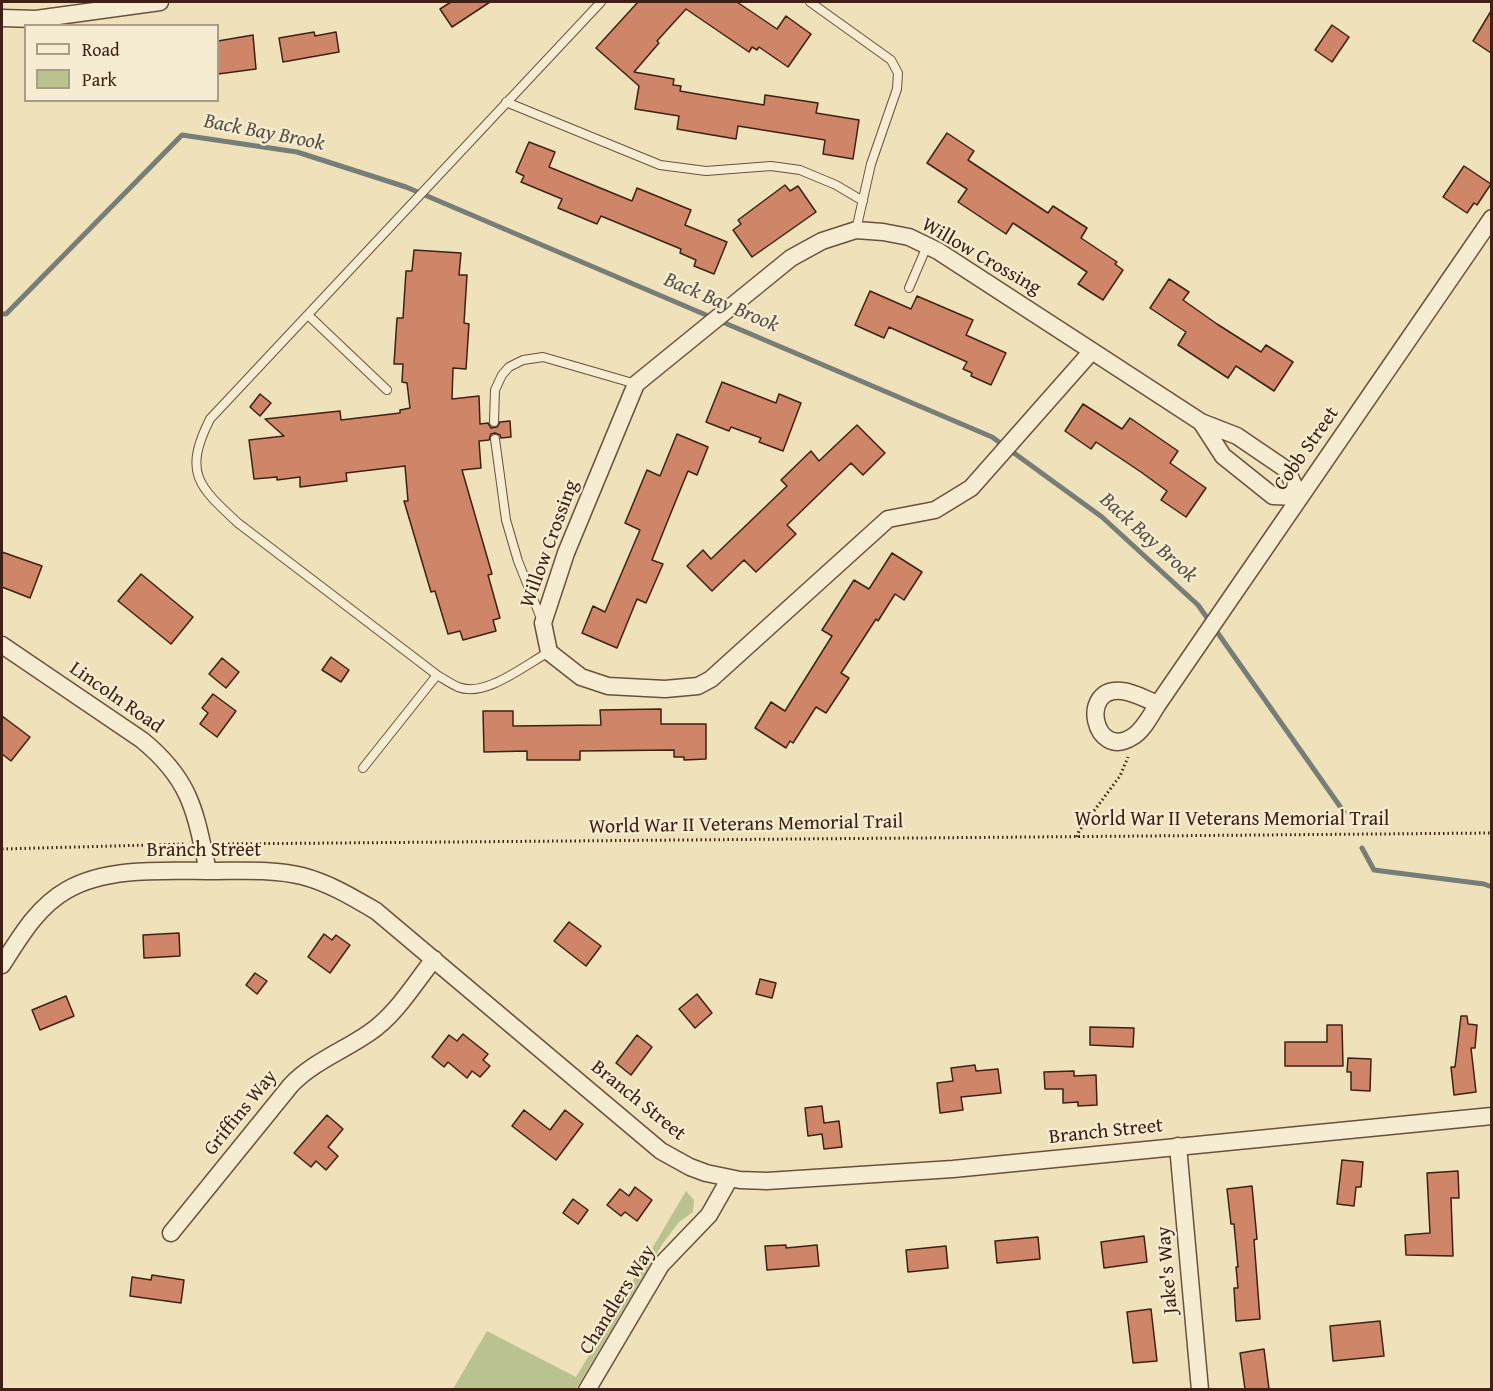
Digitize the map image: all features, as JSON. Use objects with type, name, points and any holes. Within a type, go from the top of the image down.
[{"type":"street","points":[[2,18],[36,19],[160,2]]},
{"type":"street","name":"Cobb Street","points":[[1138,733],[1491,218]]},
{"type":"street","name":"Willow Crossing","points":[[549,652],[543,623],[566,553],[636,384],[791,258],[822,242],[856,230],[909,237],[927,246],[1201,422],[1237,436],[1287,470],[1299,497],[1273,496],[1223,456],[1201,422]]},
{"type":"street","points":[[549,652],[581,677],[608,686],[665,689],[698,686],[711,679],[888,519],[935,510],[971,488],[1092,351]]},
{"type":"street","name":"Lincoln Road","points":[[2,645],[142,740],[160,755],[177,776],[189,797],[208,871]]},
{"type":"street","points":[[1138,733],[1119,742],[1104,735],[1095,722],[1095,711],[1100,701],[1112,692],[1123,691],[1158,704]]},
{"type":"street","name":"Branch Street","points":[[2,965],[39,912],[62,893],[96,878],[126,873],[208,871],[263,871],[303,876],[339,889],[376,910],[661,1151],[690,1167],[730,1178],[766,1181],[953,1169],[1491,1116]]},
{"type":"street","name":"Griffins Way","points":[[171,1233],[291,1085],[306,1071],[382,1024],[434,959]]},
{"type":"street","name":"Jake's Way","points":[[1178,1146],[1200,1389]]},
{"type":"street","name":"Chandlers Way","points":[[587,1389],[661,1264],[714,1208],[730,1178]]},
{"type":"lane","points":[[549,652],[492,685],[474,690],[458,687],[437,675],[238,523],[208,496],[198,479],[196,460],[202,436],[210,419],[601,2]]},
{"type":"lane","points":[[810,2],[891,60],[898,73],[897,89],[871,164],[856,230]]},
{"type":"lane","points":[[506,102],[660,165],[706,171],[771,166],[800,170],[836,185],[863,201]]},
{"type":"lane","points":[[909,288],[927,246]]},
{"type":"lane","points":[[308,315],[387,390]]},
{"type":"lane","points":[[494,422],[495,390],[502,375],[509,367],[523,360],[543,357],[636,384]]},
{"type":"lane","points":[[495,439],[506,520],[518,561],[543,623]]},
{"type":"lane","points":[[363,768],[437,675]]},
{"type":"path","points":[[1077,837],[1079,831],[1120,776],[1138,733]]},
{"type":"path","name":"World War II Veterans Memorial Trail","points":[[2,849],[202,844],[1491,833]]},
{"type":"green space","points":[[686,1191],[694,1200],[693,1212],[679,1222],[663,1243],[576,1389],[453,1389],[487,1331],[576,1377]]},
{"type":"building","points":[[451,2],[490,2],[452,27],[440,9]]},
{"type":"building","points":[[638,2],[737,2],[777,29],[786,16],[811,34],[788,67],[759,47],[757,50],[752,47],[749,52],[686,9],[657,41],[659,43],[634,72],[674,79],[673,85],[681,86],[680,91],[703,95],[764,105],[765,95],[818,103],[816,113],[859,120],[853,159],[823,154],[825,140],[738,126],[736,139],[677,129],[679,116],[635,109],[639,86],[596,48]]},
{"type":"building","points":[[1491,11],[1491,53],[1473,41]]},
{"type":"building","points":[[1332,25],[1349,37],[1332,62],[1315,50]]},
{"type":"building","points":[[314,32],[315,36],[336,32],[339,52],[283,62],[279,38]]},
{"type":"building","points":[[253,35],[256,69],[219,74],[219,41]]},
{"type":"building","points":[[947,133],[974,151],[968,160],[1048,213],[1053,206],[1087,228],[1081,238],[1117,262],[1115,264],[1123,270],[1103,300],[1078,284],[1087,272],[1013,223],[1006,234],[958,202],[967,189],[927,163]]},
{"type":"building","points":[[529,142],[555,152],[549,167],[632,201],[637,188],[691,210],[685,225],[727,242],[714,274],[694,266],[696,260],[680,253],[681,249],[601,216],[597,224],[558,208],[562,199],[521,182],[524,176],[516,172]]},
{"type":"building","points":[[1464,166],[1491,184],[1477,205],[1474,203],[1467,213],[1443,197]]},
{"type":"building","points":[[785,185],[790,191],[798,186],[816,212],[752,257],[733,230],[741,224],[738,220]]},
{"type":"building","points":[[414,250],[461,253],[459,275],[467,275],[464,323],[469,324],[466,369],[453,368],[452,399],[479,396],[480,424],[488,423],[491,428],[497,427],[500,422],[510,421],[511,437],[501,438],[495,433],[491,434],[489,440],[479,441],[481,468],[462,470],[492,574],[488,575],[500,618],[493,620],[496,631],[463,640],[460,631],[448,634],[435,591],[431,592],[404,501],[408,501],[405,466],[346,473],[347,481],[300,487],[300,477],[277,480],[277,477],[254,479],[249,440],[284,436],[265,419],[340,411],[341,420],[400,413],[400,410],[410,408],[407,383],[402,382],[403,364],[394,364],[397,318],[403,318],[406,271],[412,271]]},
{"type":"building","points":[[1169,279],[1189,292],[1183,300],[1217,324],[1261,352],[1266,345],[1293,362],[1274,391],[1236,366],[1228,378],[1178,345],[1186,332],[1150,308]]},
{"type":"building","points":[[870,291],[911,309],[917,296],[973,320],[966,335],[1006,353],[991,385],[971,376],[972,373],[963,369],[967,362],[889,327],[884,338],[855,325]]},
{"type":"building","points":[[722,382],[776,403],[779,394],[801,403],[783,451],[759,442],[761,438],[731,427],[729,431],[706,422]]},
{"type":"building","points":[[260,394],[271,403],[260,416],[250,407]]},
{"type":"building","points":[[1083,404],[1122,429],[1130,418],[1178,451],[1170,463],[1206,488],[1186,517],[1161,500],[1167,491],[1141,472],[1096,442],[1091,449],[1065,431]]},
{"type":"building","points":[[857,425],[885,453],[863,475],[851,463],[787,525],[796,534],[756,572],[744,560],[712,591],[687,566],[703,550],[711,559],[787,486],[781,480],[811,451],[819,461]]},
{"type":"building","points":[[677,434],[708,447],[697,475],[688,471],[652,560],[663,564],[646,603],[637,599],[617,648],[582,633],[593,606],[605,612],[640,530],[625,523],[647,470],[660,476]]},
{"type":"building","points":[[2,552],[42,566],[30,598],[2,587]]},
{"type":"building","points":[[892,553],[922,572],[904,600],[895,594],[878,621],[876,619],[841,673],[849,678],[826,713],[816,707],[793,743],[790,741],[786,748],[755,728],[771,702],[785,711],[832,636],[822,630],[854,580],[869,589]]},
{"type":"building","points":[[141,574],[193,617],[171,644],[118,601]]},
{"type":"building","points":[[331,657],[349,670],[341,682],[322,670]]},
{"type":"building","points":[[222,658],[239,672],[226,688],[209,674]]},
{"type":"building","points":[[213,694],[236,711],[217,737],[200,724],[208,713],[202,708]]},
{"type":"building","points":[[661,709],[661,724],[706,724],[706,759],[684,760],[684,757],[674,757],[674,750],[580,751],[580,760],[527,760],[527,751],[484,752],[483,711],[513,711],[513,726],[601,725],[600,710]]},
{"type":"building","points":[[2,716],[30,737],[11,761],[2,754]]},
{"type":"building","points":[[569,922],[601,946],[586,966],[554,941]]},
{"type":"building","points":[[179,933],[180,956],[144,958],[143,935]]},
{"type":"building","points":[[324,934],[332,940],[336,935],[350,945],[330,973],[308,957]]},
{"type":"building","points":[[255,973],[267,981],[257,994],[246,985]]},
{"type":"building","points":[[760,979],[776,983],[772,998],[756,994]]},
{"type":"building","points":[[697,994],[712,1013],[695,1028],[679,1009]]},
{"type":"building","points":[[66,996],[74,1016],[40,1030],[32,1010]]},
{"type":"building","points":[[1461,1016],[1467,1016],[1468,1024],[1477,1025],[1475,1048],[1471,1048],[1476,1092],[1454,1095],[1451,1067],[1455,1067]]},
{"type":"building","points":[[1327,1025],[1342,1025],[1343,1066],[1285,1066],[1285,1042],[1327,1042]]},
{"type":"building","points":[[1090,1027],[1134,1028],[1133,1047],[1090,1045]]},
{"type":"building","points":[[463,1034],[488,1054],[483,1060],[490,1066],[480,1077],[472,1071],[467,1078],[448,1062],[444,1067],[432,1057],[449,1035],[457,1041]]},
{"type":"building","points":[[637,1035],[652,1047],[631,1075],[616,1063]]},
{"type":"building","points":[[1348,1058],[1371,1059],[1370,1091],[1351,1090],[1351,1072],[1347,1072]]},
{"type":"building","points":[[975,1065],[976,1071],[998,1069],[1001,1093],[961,1097],[963,1110],[940,1113],[937,1083],[953,1081],[951,1068]]},
{"type":"building","points":[[1074,1071],[1074,1076],[1096,1075],[1097,1105],[1078,1106],[1078,1102],[1063,1103],[1063,1089],[1045,1089],[1044,1072]]},
{"type":"building","points":[[822,1106],[824,1123],[839,1121],[842,1147],[824,1149],[822,1134],[808,1136],[805,1108]]},
{"type":"building","points":[[524,1110],[550,1130],[565,1110],[583,1124],[556,1160],[512,1126]]},
{"type":"building","points":[[327,1115],[343,1129],[328,1147],[338,1156],[326,1170],[316,1161],[311,1167],[294,1153]]},
{"type":"building","points":[[1342,1160],[1363,1162],[1361,1187],[1356,1187],[1354,1206],[1337,1204]]},
{"type":"building","points":[[1458,1171],[1459,1198],[1451,1198],[1453,1256],[1406,1255],[1405,1235],[1430,1233],[1427,1173]]},
{"type":"building","points":[[1252,1186],[1257,1239],[1254,1240],[1260,1319],[1236,1321],[1234,1288],[1238,1288],[1236,1267],[1238,1267],[1234,1224],[1231,1224],[1227,1189]]},
{"type":"building","points":[[635,1187],[652,1200],[637,1221],[625,1212],[621,1216],[607,1205],[620,1189],[629,1196]]},
{"type":"building","points":[[573,1199],[588,1210],[578,1224],[563,1213]]},
{"type":"building","points":[[1144,1236],[1147,1262],[1104,1268],[1101,1242]]},
{"type":"building","points":[[1038,1237],[1040,1259],[997,1263],[995,1241]]},
{"type":"building","points":[[786,1245],[786,1248],[817,1245],[819,1266],[767,1270],[765,1246]]},
{"type":"building","points":[[946,1246],[948,1268],[908,1272],[906,1250]]},
{"type":"building","points":[[152,1275],[184,1280],[181,1303],[130,1296],[132,1277],[151,1280]]},
{"type":"building","points":[[1151,1309],[1157,1361],[1133,1363],[1127,1312]]},
{"type":"building","points":[[1380,1321],[1384,1356],[1333,1361],[1330,1326]]},
{"type":"building","points":[[1264,1349],[1269,1389],[1245,1389],[1240,1353]]},
{"type":"waterway","name":"Back Bay Brook","points":[[2,314],[6,314],[182,135],[297,152],[406,187],[992,437],[1102,517],[1198,605],[1344,812]]},
{"type":"waterway","name":"Back Bay Brook","points":[[1362,848],[1374,870],[1484,884],[1492,887]]}]
